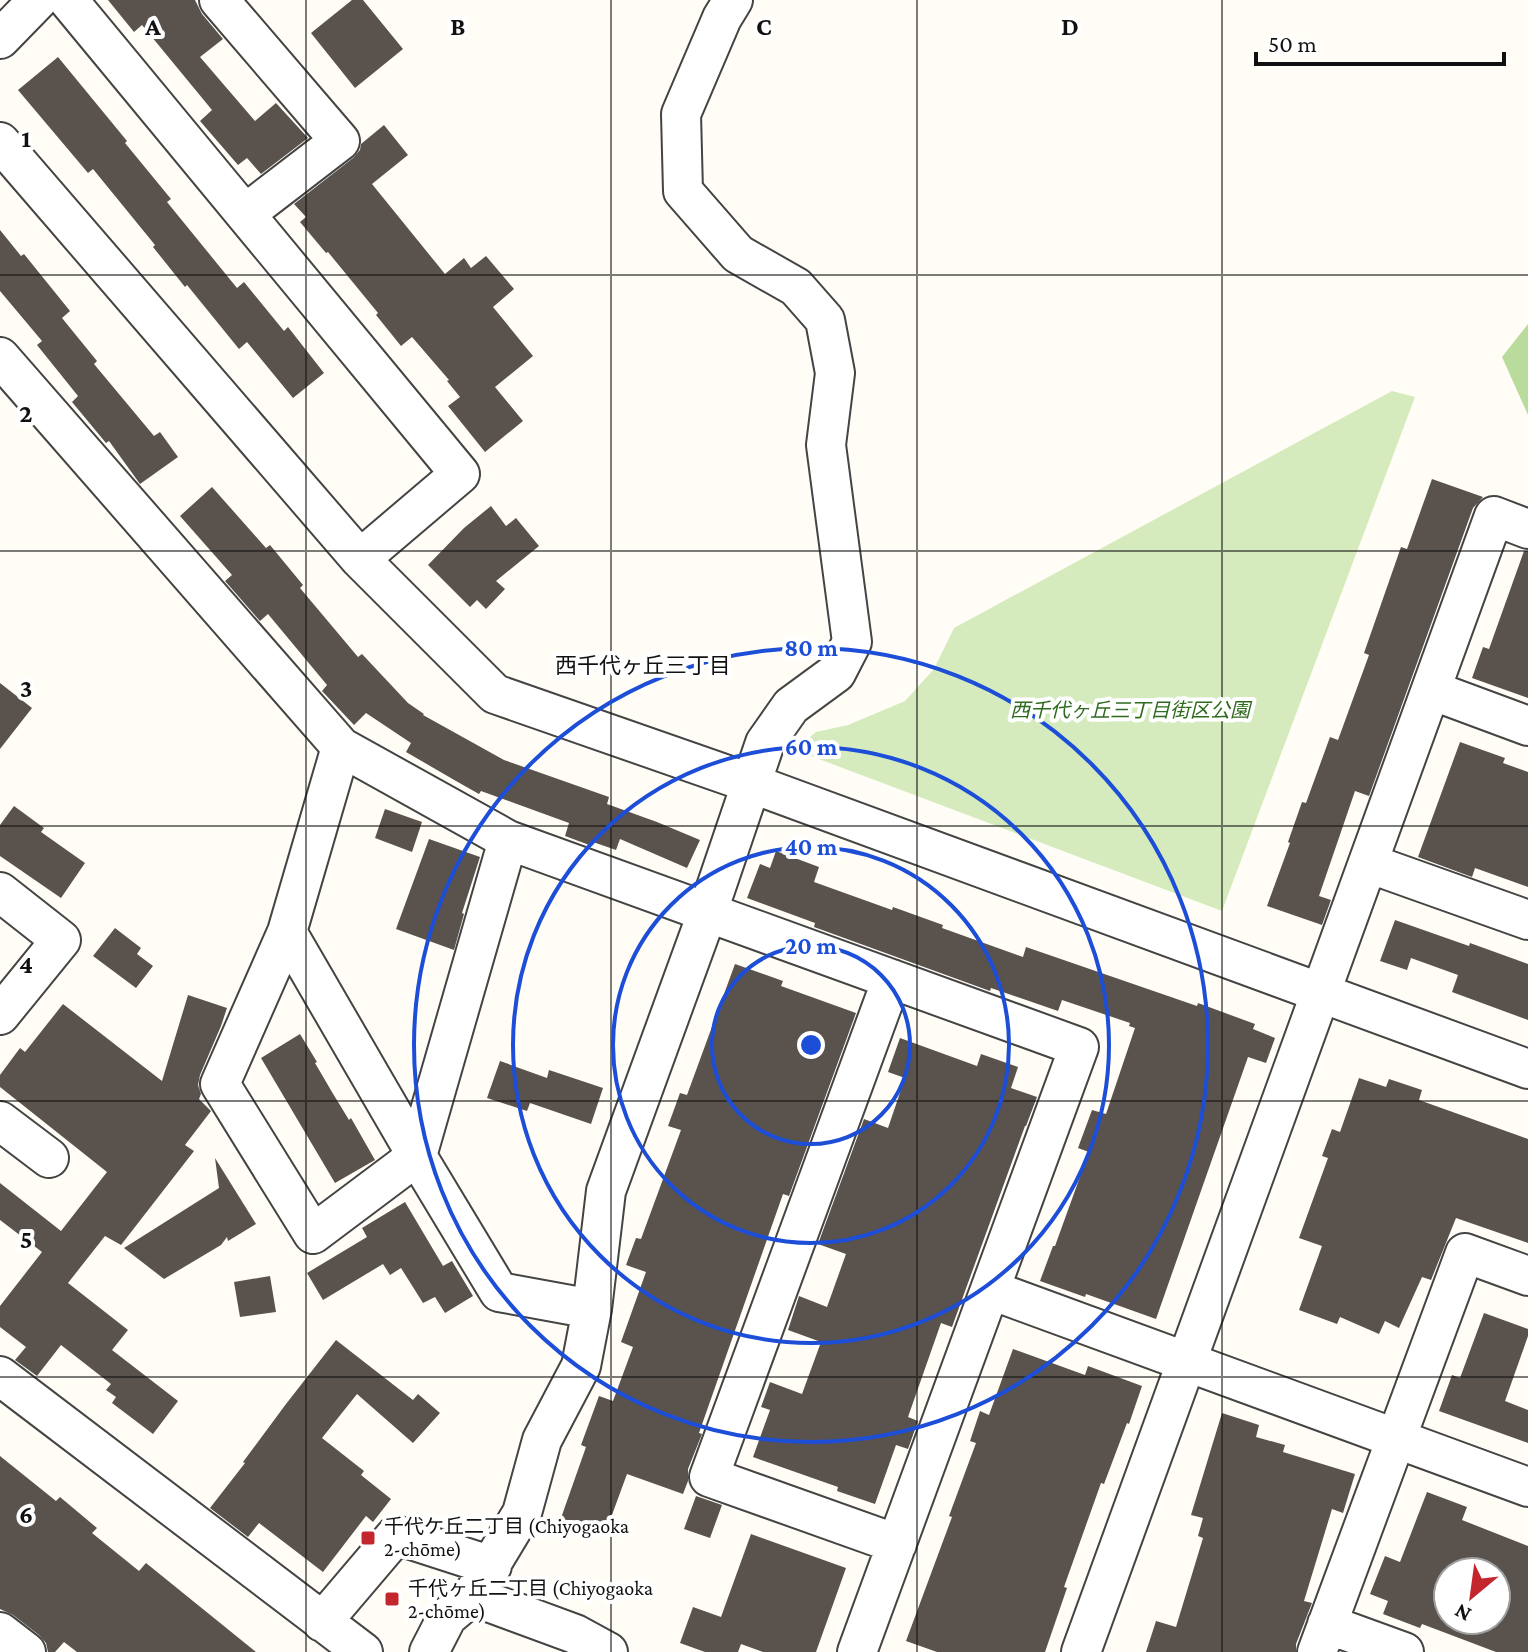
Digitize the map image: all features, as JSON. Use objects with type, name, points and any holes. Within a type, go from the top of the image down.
[{"type":"street","points":[[0,39],[38,0]]},
{"type":"street","points":[[68,0],[460,474],[360,559]]},
{"type":"street","points":[[219,0],[340,141],[245,214]]},
{"type":"street","points":[[429,1652],[447,1617],[482,1581],[522,1513],[542,1440],[581,1366],[592,1309],[606,1191],[708,911],[765,743],[791,706],[836,673],[852,642],[826,445],[835,373],[825,320],[796,287],[738,254],[683,191],[681,114],[706,53],[733,0]]},
{"type":"street","points":[[0,142],[360,559],[495,694],[753,784],[1528,1069]]},
{"type":"street","points":[[0,357],[341,747],[508,840],[1079,1047],[857,1652]]},
{"type":"street","points":[[1081,1652],[1494,516],[1528,529]]},
{"type":"street","points":[[1431,690],[1528,726]]},
{"type":"street","points":[[341,747],[287,932],[220,1084],[313,1234],[417,1156],[508,840]]},
{"type":"street","points":[[1368,863],[1528,920]]},
{"type":"street","points":[[0,892],[61,940],[0,1015]]},
{"type":"street","points":[[287,932],[499,1292],[592,1309]]},
{"type":"street","points":[[892,979],[709,1477],[897,1544]]},
{"type":"street","points":[[0,1121],[49,1158]]},
{"type":"street","points":[[1404,1652],[1322,1638],[1465,1253],[1528,1276]]},
{"type":"street","points":[[991,1290],[1528,1487]]},
{"type":"street","points":[[0,1376],[363,1652]]},
{"type":"street","points":[[322,1622],[396,1535],[608,1652]]},
{"type":"street","points":[[0,1632],[26,1652]]},
{"type":"green space","points":[[1528,324],[1528,415],[1502,357]]},
{"type":"green space","name":"西千代ヶ丘三丁目街区公園","points":[[1392,391],[1415,397],[1222,911],[795,750],[816,732],[848,725],[905,701],[934,669],[954,628]]},
{"type":"building","points":[[108,0],[195,0],[202,14],[223,39],[200,57],[255,121],[276,103],[308,138],[261,174],[247,158],[238,165],[200,121],[212,110],[142,25],[134,32]]},
{"type":"building","points":[[352,0],[363,0],[403,49],[355,88],[311,33]]},
{"type":"building","points":[[58,57],[127,141],[125,143],[171,199],[167,202],[237,288],[244,282],[284,331],[288,327],[324,373],[293,398],[247,342],[239,349],[187,285],[185,287],[93,169],[88,173],[18,90]]},
{"type":"building","points":[[384,125],[408,155],[372,184],[445,274],[464,258],[471,268],[486,256],[514,289],[493,307],[533,356],[495,387],[523,421],[485,452],[448,406],[460,397],[449,380],[412,337],[401,346],[376,315],[378,313],[300,222],[306,217],[294,204],[353,158],[361,144]]},
{"type":"building","points":[[0,230],[21,256],[24,254],[70,311],[62,318],[97,361],[94,364],[154,436],[160,432],[178,457],[140,484],[109,441],[106,443],[72,402],[78,396],[37,345],[42,341],[0,291]]},
{"type":"building","points":[[1432,479],[1483,497],[1473,508],[1369,796],[1355,791],[1319,896],[1331,900],[1322,925],[1267,906],[1302,802],[1306,803],[1330,737],[1338,740],[1369,655],[1364,653],[1401,547],[1407,549]]},
{"type":"building","points":[[212,487],[266,548],[270,545],[303,585],[300,588],[358,657],[362,654],[408,703],[423,715],[504,760],[609,797],[607,804],[700,840],[687,868],[620,839],[616,850],[593,842],[592,846],[565,836],[569,823],[481,791],[479,794],[406,752],[411,743],[366,713],[354,725],[322,691],[327,685],[268,614],[260,621],[225,581],[232,575],[180,516]]},
{"type":"building","points":[[491,506],[506,526],[516,518],[539,546],[496,581],[505,589],[486,609],[477,600],[470,607],[428,565]]},
{"type":"building","points":[[1524,551],[1528,551],[1528,698],[1472,678],[1483,647],[1489,649]]},
{"type":"building","points":[[0,683],[32,708],[0,749]]},
{"type":"building","points":[[1460,742],[1505,758],[1503,763],[1528,772],[1528,887],[1475,868],[1472,877],[1418,857]]},
{"type":"building","points":[[14,806],[44,828],[41,832],[85,863],[61,898],[0,856],[0,825]]},
{"type":"building","points":[[385,809],[422,822],[412,852],[375,838]]},
{"type":"building","points":[[429,839],[480,857],[454,950],[396,929]]},
{"type":"building","points":[[776,851],[819,867],[814,882],[892,910],[893,907],[1023,957],[1026,947],[1197,1006],[1198,1003],[1255,1024],[1253,1029],[1275,1038],[1266,1063],[1248,1057],[1156,1319],[1040,1281],[1089,1152],[1078,1148],[1092,1110],[1106,1114],[1135,1028],[1129,1026],[1130,1023],[1062,1000],[1058,1011],[991,988],[990,991],[814,927],[815,923],[747,898],[760,864],[770,868]]},
{"type":"building","points":[[1395,920],[1528,964],[1528,1020],[1452,992],[1458,975],[1411,958],[1407,970],[1380,961]]},
{"type":"building","points":[[115,928],[141,948],[137,954],[153,966],[136,988],[93,956]]},
{"type":"building","points":[[735,964],[783,981],[781,986],[856,1013],[789,1196],[783,1194],[699,1433],[702,1434],[688,1469],[683,1494],[627,1474],[605,1534],[561,1518],[586,1447],[581,1445],[599,1396],[613,1401],[633,1347],[621,1342],[646,1272],[626,1265],[636,1238],[641,1239],[681,1130],[668,1126],[680,1093],[687,1095]]},
{"type":"building","points":[[188,995],[227,1008],[198,1085],[199,1099],[211,1111],[185,1145],[194,1151],[121,1245],[105,1236],[68,1283],[128,1330],[112,1350],[178,1401],[153,1434],[112,1403],[116,1397],[106,1390],[111,1384],[61,1345],[37,1376],[15,1360],[26,1347],[0,1327],[0,1306],[42,1252],[0,1220],[0,1183],[61,1231],[107,1172],[0,1087],[0,1075],[20,1048],[25,1052],[63,1004],[162,1081]]},
{"type":"building","points":[[300,1034],[375,1160],[335,1183],[261,1058]]},
{"type":"building","points":[[900,1038],[977,1066],[981,1054],[1018,1067],[1011,1088],[1037,1097],[952,1327],[941,1323],[908,1417],[918,1421],[908,1449],[896,1445],[875,1504],[837,1491],[838,1487],[753,1457],[770,1410],[761,1407],[770,1382],[802,1394],[821,1342],[788,1330],[799,1296],[827,1307],[846,1254],[818,1244],[864,1119],[888,1128],[905,1078],[888,1072]]},
{"type":"building","points":[[500,1061],[547,1078],[549,1070],[603,1088],[591,1124],[530,1103],[527,1111],[487,1098]]},
{"type":"building","points":[[1359,1078],[1386,1087],[1389,1079],[1422,1090],[1419,1100],[1528,1139],[1528,1243],[1456,1218],[1431,1280],[1422,1277],[1399,1328],[1385,1321],[1379,1334],[1340,1317],[1337,1324],[1299,1310],[1322,1246],[1299,1238],[1328,1158],[1322,1156],[1332,1129],[1340,1132]]},
{"type":"building","points":[[215,1158],[256,1224],[228,1241],[227,1237],[221,1245],[164,1279],[124,1248],[219,1188]]},
{"type":"building","points":[[405,1202],[443,1266],[452,1261],[473,1296],[445,1313],[435,1297],[423,1303],[401,1268],[390,1275],[383,1264],[323,1300],[307,1273],[367,1237],[362,1228]]},
{"type":"building","points":[[270,1276],[276,1312],[240,1317],[234,1282]]},
{"type":"building","points":[[1484,1313],[1528,1329],[1505,1401],[1528,1410],[1528,1443],[1439,1411],[1452,1375],[1460,1378]]},
{"type":"building","points":[[336,1340],[413,1400],[418,1394],[440,1413],[413,1443],[357,1394],[322,1438],[364,1471],[361,1475],[391,1499],[373,1522],[366,1516],[323,1572],[259,1523],[248,1537],[210,1508]]},
{"type":"building","points":[[1013,1349],[1085,1375],[1088,1366],[1142,1386],[1104,1484],[1101,1483],[1064,1587],[1067,1588],[1045,1652],[937,1652],[906,1641],[976,1443],[970,1441],[980,1411],[989,1415]]},
{"type":"building","points":[[1222,1413],[1259,1425],[1256,1437],[1285,1445],[1283,1452],[1355,1474],[1343,1513],[1332,1509],[1304,1601],[1312,1603],[1296,1644],[1296,1652],[1146,1652],[1156,1621],[1176,1627],[1203,1538],[1198,1536],[1203,1518],[1191,1515]]},
{"type":"building","points":[[0,1456],[56,1501],[60,1497],[97,1528],[92,1533],[139,1571],[146,1563],[256,1652],[77,1652],[64,1642],[55,1652],[48,1652],[46,1643],[39,1635],[0,1609]]},
{"type":"building","points":[[1427,1492],[1467,1507],[1462,1520],[1528,1546],[1528,1652],[1496,1652],[1454,1636],[1512,1636],[1512,1556],[1432,1556],[1432,1628],[1422,1624],[1420,1628],[1383,1614],[1388,1601],[1370,1594],[1385,1556],[1400,1562]]},
{"type":"building","points":[[696,1496],[722,1505],[710,1538],[684,1529]]},
{"type":"building","points":[[751,1534],[846,1568],[816,1652],[763,1652],[741,1644],[738,1652],[705,1652],[680,1643],[693,1607],[721,1617]]},
{"type":"place","name":"千代ケ丘二丁目 (Chiyogaoka 2-chōme)","points":[[368,1538]]},
{"type":"place","name":"千代ヶ丘二丁目 (Chiyogaoka 2-chōme)","points":[[392,1599]]},
{"type":"district","name":"西千代ヶ丘三丁目","points":[[643,665]]}]
